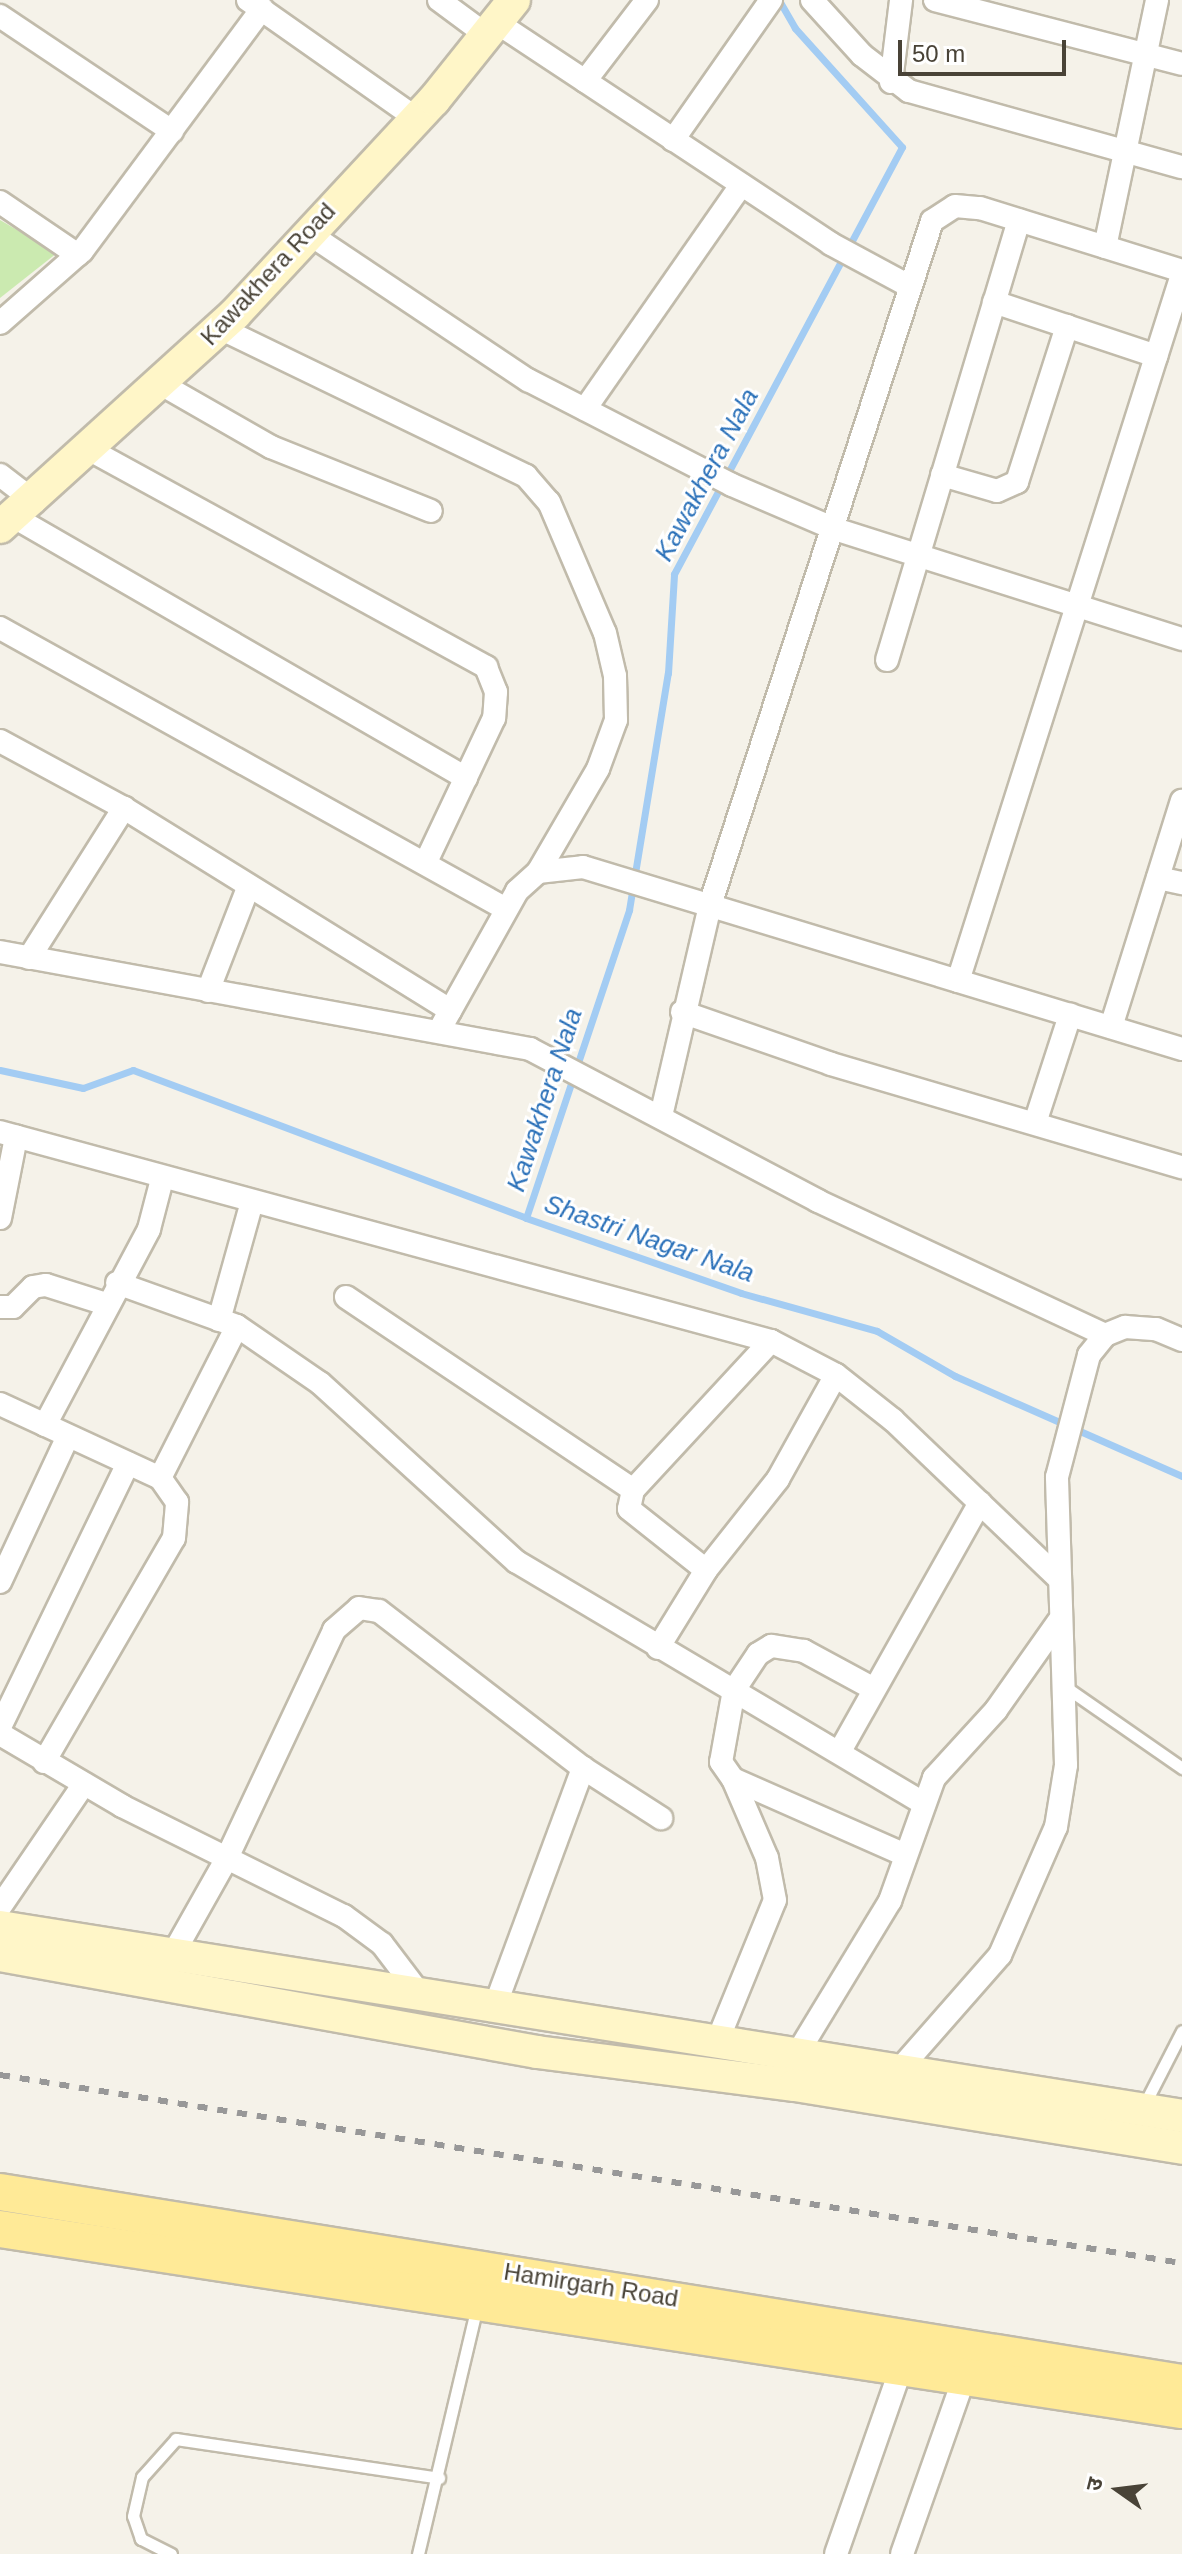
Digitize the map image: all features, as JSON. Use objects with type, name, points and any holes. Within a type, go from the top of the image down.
[{"type":"main road","name":"Hamirgarh Road","points":[[0,2192],[1182,2383]]},
{"type":"main road","name":"Hamirgarh Road","points":[[0,2229],[1182,2410]]},
{"type":"street","points":[[439,0],[498,19],[585,81],[831,244],[909,286]]},
{"type":"street","points":[[585,81],[647,0]]},
{"type":"street","points":[[673,140],[771,0]]},
{"type":"street","points":[[812,0],[891,82],[1124,154],[1182,167]]},
{"type":"street","points":[[891,82],[901,0]]},
{"type":"street","points":[[935,0],[1182,64]]},
{"type":"street","points":[[1105,247],[1157,0]]},
{"type":"street","points":[[0,323],[78,255],[172,131],[255,5],[413,116]]},
{"type":"street","points":[[0,16],[172,131]]},
{"type":"street","name":"Kawakhera Road","points":[[16,515],[220,328],[413,116],[434,100],[498,19]]},
{"type":"street","points":[[585,409],[741,185]]},
{"type":"street","points":[[0,202],[78,255]]},
{"type":"street","points":[[661,1116],[682,1012],[710,905],[835,529],[922,242],[944,211],[965,205],[1182,273],[958,981]]},
{"type":"street","points":[[887,660],[1019,220]]},
{"type":"street","points":[[308,233],[461,337],[585,409],[732,485],[835,529],[1182,639]]},
{"type":"street","points":[[994,302],[1156,356]]},
{"type":"street","points":[[942,475],[997,491],[1012,488],[1067,326]]},
{"type":"street","points":[[220,328],[526,476],[549,502],[605,633],[615,676],[616,720],[598,769],[538,872],[506,909],[445,1020]]},
{"type":"street","points":[[161,384],[271,447],[431,511]]},
{"type":"street","points":[[90,450],[486,667],[497,705],[425,864]]},
{"type":"street","points":[[0,475],[16,515],[466,778]]},
{"type":"street","points":[[0,628],[506,909]]},
{"type":"street","points":[[0,741],[124,808],[445,1020]]},
{"type":"street","points":[[1111,1027],[1182,801]]},
{"type":"street","points":[[29,958],[124,808]]},
{"type":"street","points":[[538,872],[583,867],[619,876],[1182,1049]]},
{"type":"street","points":[[1158,878],[1182,883]]},
{"type":"street","points":[[208,991],[248,888]]},
{"type":"street","points":[[0,952],[208,991],[445,1020],[557,1060],[818,1201],[1105,1335]]},
{"type":"street","points":[[682,1012],[1182,1167]]},
{"type":"street","points":[[1035,1123],[1070,1015]]},
{"type":"street","points":[[0,1218],[8,1134],[162,1179],[563,1280],[771,1341],[836,1375],[980,1503],[1056,1576]]},
{"type":"street","points":[[45,1425],[117,1283],[149,1229],[162,1179]]},
{"type":"street","points":[[160,1478],[228,1323],[252,1202]]},
{"type":"street","points":[[117,1283],[228,1323],[320,1383],[517,1562],[922,1802]]},
{"type":"street","points":[[0,1307],[13,1307],[33,1287],[46,1285],[106,1304]]},
{"type":"street","points":[[346,1297],[633,1490]]},
{"type":"street","points":[[875,2097],[1000,1955],[1035,1884],[1056,1827],[1066,1765],[1056,1576],[1063,1440],[1079,1380],[1105,1335],[1125,1327],[1156,1329],[1182,1340]]},
{"type":"street","points":[[706,1570],[629,1509],[633,1490],[771,1341]]},
{"type":"street","points":[[658,1648],[706,1570],[778,1479],[836,1375]]},
{"type":"street","points":[[0,1404],[160,1478],[177,1502],[174,1538],[44,1762]]},
{"type":"street","points":[[0,1582],[68,1436]]},
{"type":"street","points":[[0,1727],[128,1463]]},
{"type":"street","points":[[840,1751],[980,1503]]},
{"type":"street","points":[[173,1954],[226,1860],[334,1630],[359,1608],[379,1611],[583,1768],[661,1818]]},
{"type":"street","points":[[797,2054],[876,1928],[922,1802],[1058,1622]]},
{"type":"street","points":[[874,1689],[804,1651],[779,1645],[758,1654],[734,1690],[720,1749],[723,1770],[733,1779],[905,1855]]},
{"type":"street","points":[[0,1734],[44,1762],[226,1860],[344,1916],[382,1944],[420,1994]]},
{"type":"street","points":[[495,2006],[583,1768]]},
{"type":"street","points":[[717,2042],[775,1900],[767,1858],[733,1779]]},
{"type":"street","points":[[0,1907],[84,1784]]},
{"type":"street","points":[[0,1927],[1182,2116]]},
{"type":"street","points":[[0,1955],[537,2052],[875,2097],[1182,2148]]},
{"type":"street","points":[[836,2554],[902,2366]]},
{"type":"street","points":[[902,2554],[965,2375]]},
{"type":"lane","points":[[1062,1685],[1182,1768]]},
{"type":"lane","points":[[1141,2109],[1182,2031]]},
{"type":"lane","points":[[418,2554],[439,2478],[478,2301]]},
{"type":"lane","points":[[171,2554],[141,2539],[133,2516],[142,2477],[176,2439],[439,2478]]},
{"type":"green space","points":[[0,220],[57,253],[0,298]]},
{"type":"waterway","name":"Kawakhera Nala","points":[[526,1218],[629,910],[668,673],[674,574],[902,147],[795,28],[779,0]]},
{"type":"waterway","name":"Shastri Nagar Nala","points":[[0,1070],[83,1088],[133,1070],[526,1218],[741,1293],[877,1331],[955,1376],[1182,1476]]},
{"type":"railway","points":[[0,2075],[1182,2263]]}]
